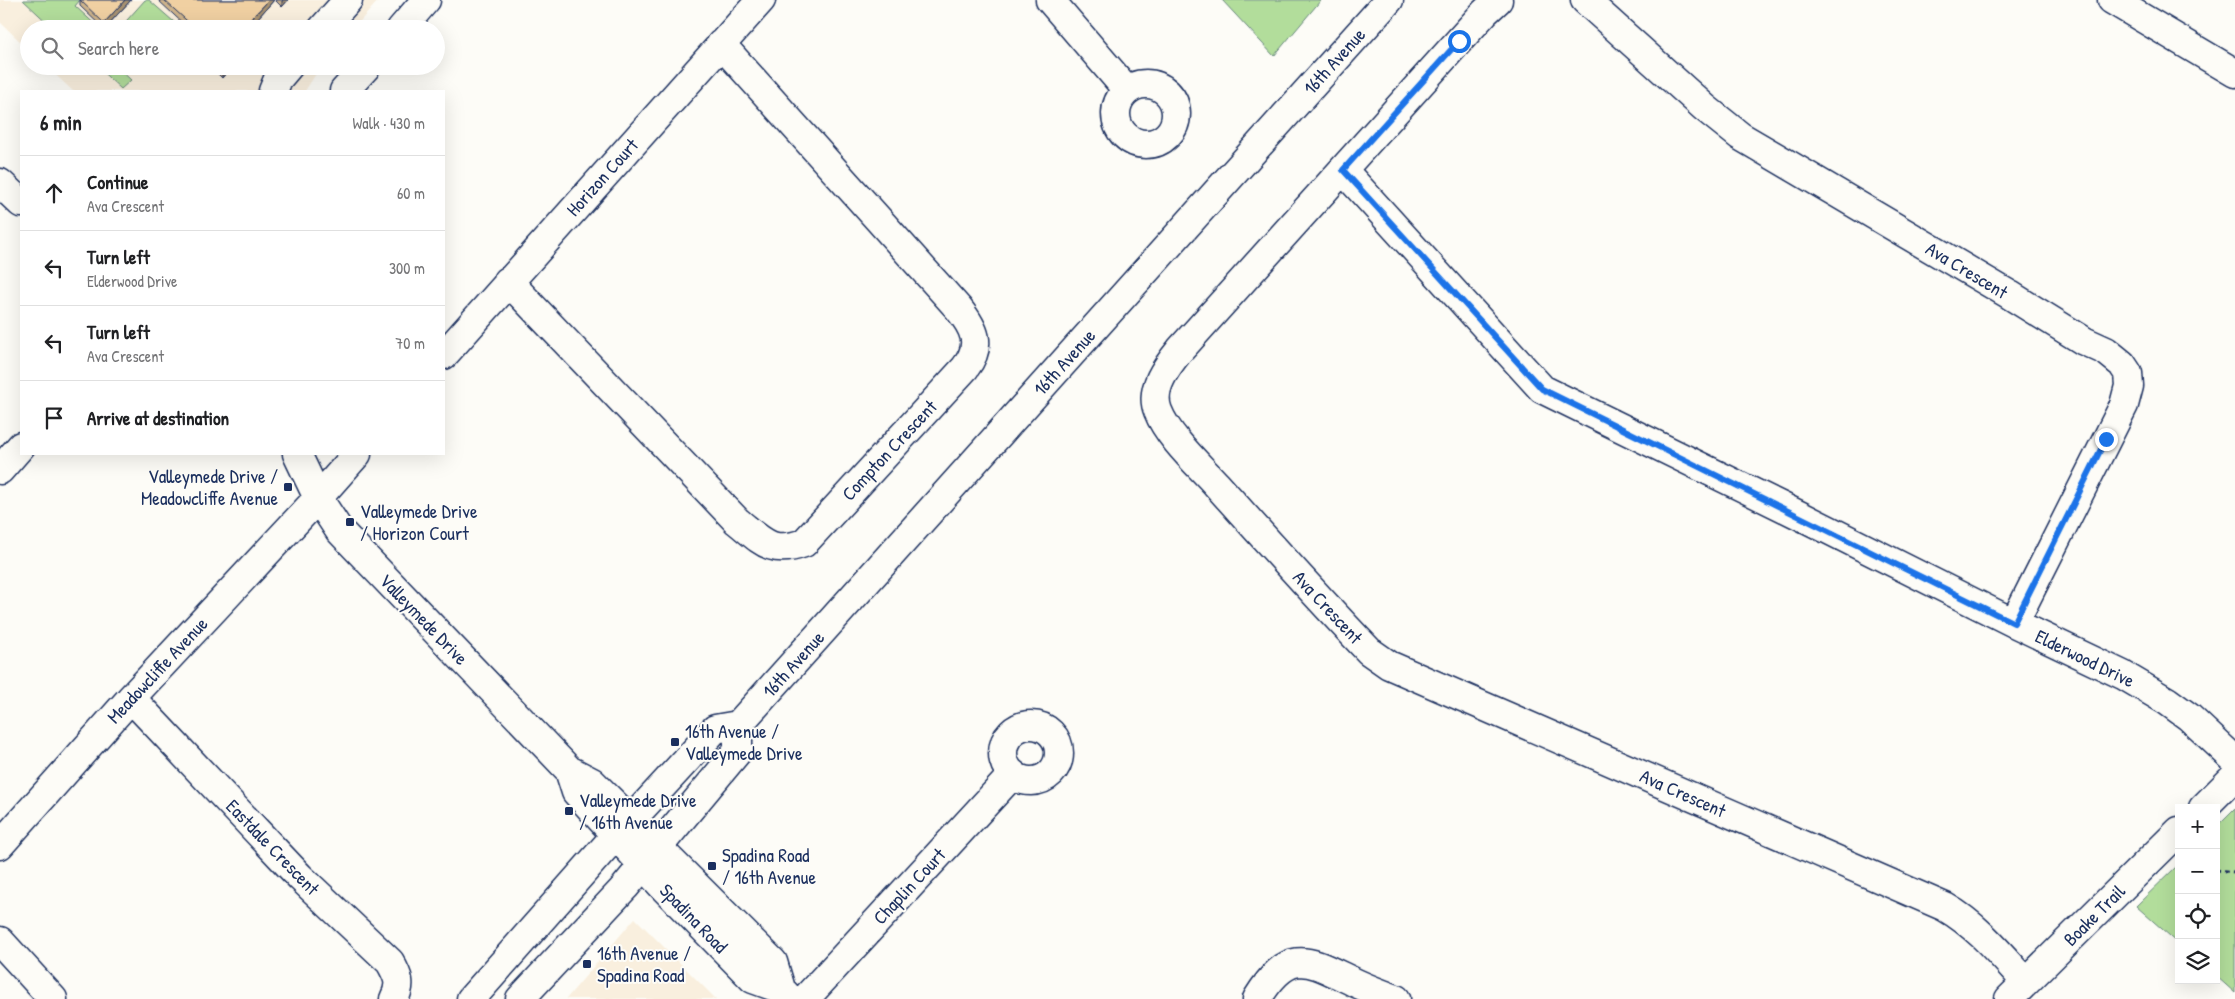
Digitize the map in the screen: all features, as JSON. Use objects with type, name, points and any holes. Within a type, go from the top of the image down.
[{"type":"street","points":[[330,20],[348,0]]},
{"type":"street","points":[[408,20],[426,0]]},
{"type":"street","name":"Horizon Court","points":[[445,354],[508,281],[761,0]]},
{"type":"street","points":[[1050,0],[1127,90]]},
{"type":"street","name":"16th Avenue","points":[[738,725],[1389,0]]},
{"type":"street","name":"Ava Crescent","points":[[1498,0],[1478,19],[1180,350],[1164,371],[1156,392],[1157,410],[1170,432],[1353,635],[1369,651],[1389,665],[1945,907],[1978,930],[2018,991]]},
{"type":"street","name":"Ava Crescent","points":[[1585,0],[1705,108],[1740,136],[2010,295],[2084,341],[2106,351],[2122,364],[2128,373],[2129,386],[2124,404],[2014,623]]},
{"type":"street","points":[[2112,0],[2235,73]]},
{"type":"street","name":"Compton Crescent","points":[[508,281],[738,521],[768,545],[789,549],[804,543],[965,368],[974,357],[976,343],[972,326],[968,320],[721,44]]},
{"type":"street","points":[[273,90],[281,75]]},
{"type":"street","points":[[345,90],[359,75]]},
{"type":"street","name":"Elderwood Drive","points":[[1343,170],[1542,389],[2123,675],[2167,701],[2189,717],[2235,760]]},
{"type":"street","points":[[0,183],[20,202]]},
{"type":"street","points":[[0,470],[20,447]]},
{"type":"street","name":"Valleymede Drive","points":[[297,455],[318,498],[339,530],[569,770],[576,792],[623,828]]},
{"type":"street","points":[[318,498],[356,455]]},
{"type":"street","name":"Meadowcliffe Avenue","points":[[0,845],[131,698],[318,498]]},
{"type":"street","name":"Eastdale Crescent","points":[[131,698],[300,877],[390,962],[399,976],[399,989],[394,999]]},
{"type":"street","points":[[471,999],[623,828],[715,729],[738,725],[738,751],[624,887],[520,999]]},
{"type":"street","name":"Chaplin Court","points":[[792,996],[1013,774]]},
{"type":"street","points":[[2206,804],[2235,776]]},
{"type":"street","name":"Spadina Road","points":[[623,828],[650,856],[752,979],[792,996]]},
{"type":"street","name":"Boake Trail","points":[[2018,991],[2175,835]]},
{"type":"street","points":[[0,941],[53,999]]},
{"type":"street","points":[[1257,999],[1267,983],[1288,964],[1305,961],[1324,966],[1356,983],[1396,999]]},
{"type":"path","points":[[2220,870],[2235,872]]},
{"type":"shaded area","points":[[0,0],[379,0],[361,20],[20,20],[20,41],[0,22]]},
{"type":"shaded area","points":[[56,75],[315,75],[306,90],[72,90]]},
{"type":"shaded area","points":[[635,918],[716,999],[566,999]]},
{"type":"green space","points":[[23,0],[80,0],[75,6],[90,20],[44,20]]},
{"type":"green space","points":[[145,0],[149,0],[172,20],[127,20]]},
{"type":"green space","points":[[1222,0],[1321,0],[1274,56]]},
{"type":"green space","points":[[106,75],[126,75],[131,80],[121,89]]},
{"type":"green space","points":[[2235,808],[2235,993],[2220,980],[2220,823]]},
{"type":"green space","points":[[2175,868],[2175,940],[2136,906]]},
{"type":"building","points":[[80,0],[125,0],[107,20],[101,20]]},
{"type":"building","points":[[164,0],[269,0],[250,20],[186,20]]},
{"type":"place","name":"Valleymede Drive / Meadowcliffe Avenue","points":[[288,487]]},
{"type":"place","name":"Valleymede Drive / Horizon Court","points":[[350,522]]},
{"type":"place","name":"16th Avenue / Valleymede Drive","points":[[675,742]]},
{"type":"place","name":"Valleymede Drive / 16th Avenue","points":[[569,811]]},
{"type":"place","name":"Spadina Road / 16th Avenue","points":[[712,866]]},
{"type":"place","name":"16th Avenue / Spadina Road","points":[[587,964]]},
{"type":"route","points":[[1459,41],[1343,170],[1542,389],[2014,623],[2106,439]]}]
